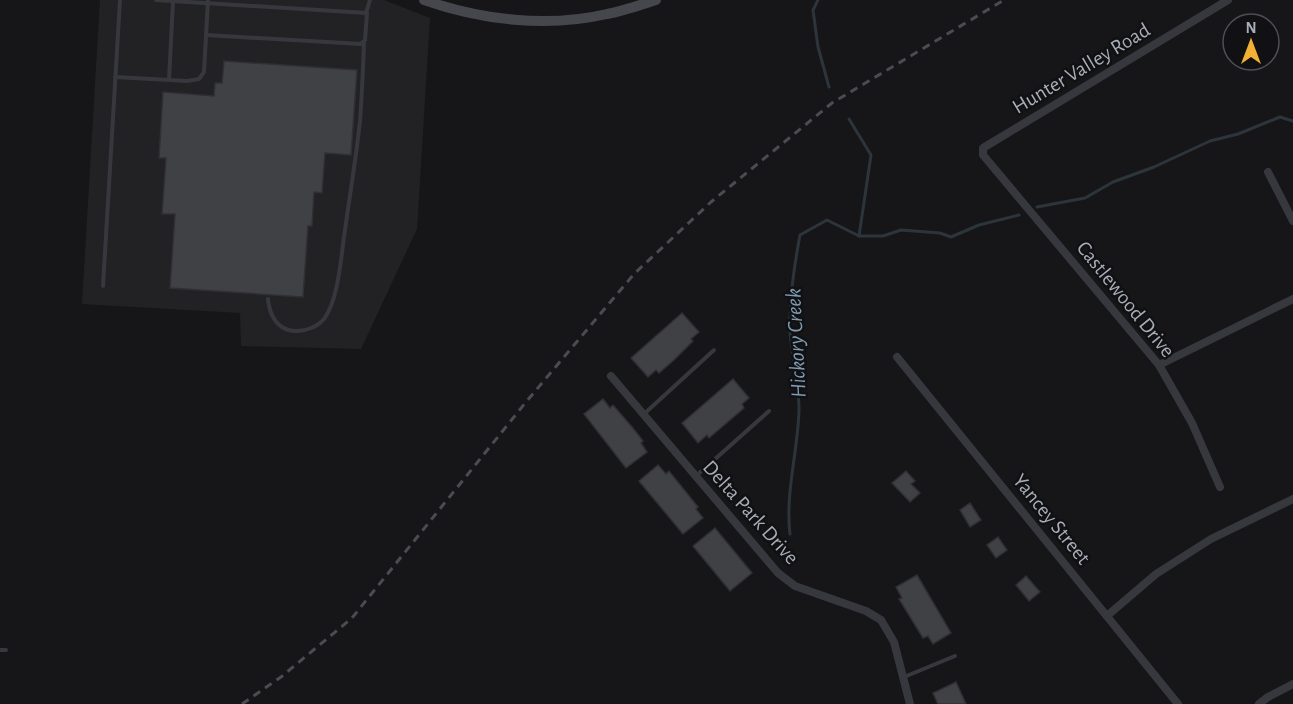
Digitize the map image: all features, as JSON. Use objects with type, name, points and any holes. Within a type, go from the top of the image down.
[{"type":"street","points":[[424,0],[447,8],[482,15],[548,21],[607,14],[656,0]]},
{"type":"street","name":"Hunter Valley Road","points":[[983,148],[1228,0]]},
{"type":"street","name":"Castlewood Drive","points":[[983,148],[983,155],[1159,365],[1192,423],[1220,487]]},
{"type":"street","points":[[1268,172],[1293,221]]},
{"type":"street","points":[[1159,365],[1293,299]]},
{"type":"street","name":"Yancey Street","points":[[897,357],[1178,704]]},
{"type":"street","name":"Delta Park Drive","points":[[611,376],[778,573],[795,586],[866,611],[881,620],[894,642],[910,704]]},
{"type":"street","points":[[1108,615],[1156,574],[1202,545],[1293,500]]},
{"type":"street","points":[[1260,704],[1268,697],[1293,684]]},
{"type":"lane","points":[[103,286],[120,0]]},
{"type":"lane","points":[[156,0],[208,1],[366,13]]},
{"type":"lane","points":[[268,299],[272,315],[282,327],[295,331],[318,325],[325,318],[332,301],[340,264],[360,121],[366,13],[370,0]]},
{"type":"lane","points":[[169,80],[172,1]]},
{"type":"lane","points":[[115,77],[187,81],[199,79],[204,72],[208,1]]},
{"type":"lane","points":[[206,35],[361,44],[364,42]]},
{"type":"lane","points":[[643,415],[714,350]]},
{"type":"lane","points":[[696,477],[768,411]]},
{"type":"lane","points":[[0,650],[6,650]]},
{"type":"lane","points":[[903,677],[955,656]]},
{"type":"shaded area","points":[[100,0],[384,0],[430,18],[417,229],[361,349],[241,346],[240,313],[82,304]]},
{"type":"building","points":[[224,61],[357,70],[351,155],[325,153],[322,193],[314,192],[312,226],[308,226],[303,297],[170,288],[175,214],[162,214],[166,158],[159,158],[163,92],[214,96],[215,83],[222,83]]},
{"type":"building","points":[[682,313],[699,332],[674,360],[659,373],[656,370],[648,377],[631,358]]},
{"type":"building","points":[[733,379],[749,398],[742,404],[744,408],[709,438],[707,435],[698,443],[682,423]]},
{"type":"building","points":[[603,399],[610,408],[613,405],[632,427],[643,441],[641,443],[647,452],[626,468],[584,414]]},
{"type":"building","points":[[658,465],[666,474],[669,471],[698,507],[696,509],[703,518],[683,534],[639,481]]},
{"type":"building","points":[[906,471],[915,481],[911,484],[920,493],[910,502],[892,483]]},
{"type":"building","points":[[970,503],[981,520],[970,527],[960,510]]},
{"type":"building","points":[[715,528],[752,573],[730,591],[693,546]]},
{"type":"building","points":[[998,537],[1007,550],[996,558],[987,545]]},
{"type":"building","points":[[917,575],[951,633],[933,644],[928,636],[923,638],[899,599],[902,598],[896,587]]},
{"type":"building","points":[[1026,576],[1040,592],[1029,601],[1016,585]]},
{"type":"building","points":[[956,682],[966,704],[938,704],[933,693]]},
{"type":"waterway","name":"Hickory Creek","points":[[818,0],[813,10],[818,47],[829,87]]},
{"type":"waterway","points":[[1037,207],[1085,198],[1113,182],[1154,167],[1210,141],[1238,134],[1280,117],[1293,121]]},
{"type":"waterway","name":"Hickory Creek","points":[[849,119],[871,155],[859,236]]},
{"type":"waterway","name":"Hickory Creek","points":[[790,534],[790,488],[799,410],[790,331],[790,307],[800,235],[827,220],[859,236],[883,236],[901,230],[940,233],[951,237],[979,225],[1019,215]]},
{"type":"railway","points":[[242,704],[281,677],[352,618],[526,402],[634,274],[711,202],[832,103],[1004,0]]}]
